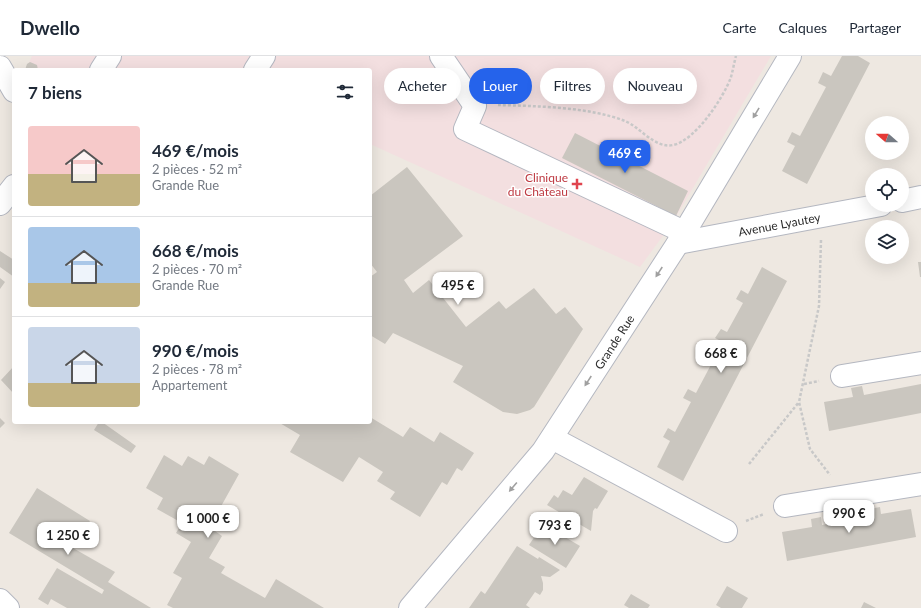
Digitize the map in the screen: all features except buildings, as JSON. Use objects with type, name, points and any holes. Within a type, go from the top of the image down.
[{"type":"street","points":[[102,68],[110,56]]},
{"type":"street","points":[[256,68],[264,56]]},
{"type":"street","points":[[441,56],[475,106],[465,129],[681,238]]},
{"type":"street","name":"Grande Rue","points":[[410,608],[543,451],[552,438],[681,238],[790,56]]},
{"type":"street","points":[[0,67],[12,88]]},
{"type":"street","points":[[0,204],[12,189]]},
{"type":"street","points":[[909,200],[921,197]]},
{"type":"street","name":"Avenue Lyautey","points":[[681,238],[865,208]]},
{"type":"street","points":[[842,376],[921,363]]},
{"type":"street","points":[[552,438],[726,531]]},
{"type":"street","points":[[785,506],[921,484]]},
{"type":"street","points":[[0,600],[8,608]]},
{"type":"path","points":[[475,106],[530,106],[588,112],[625,121],[662,144],[673,145],[702,125],[717,104],[731,77],[736,56]]},
{"type":"path","points":[[821,216],[819,306],[799,402],[810,449],[846,496]]},
{"type":"path","points":[[749,464],[799,402]]},
{"type":"path","points":[[726,531],[741,523],[785,506]]},
{"type":"shaded area","name":"Clinique du Château","points":[[32,56],[771,56],[671,225],[640,267],[372,145],[372,68],[33,68],[28,65]]},
{"type":"place","name":"Clinique du Château","points":[[577,184]]}]
